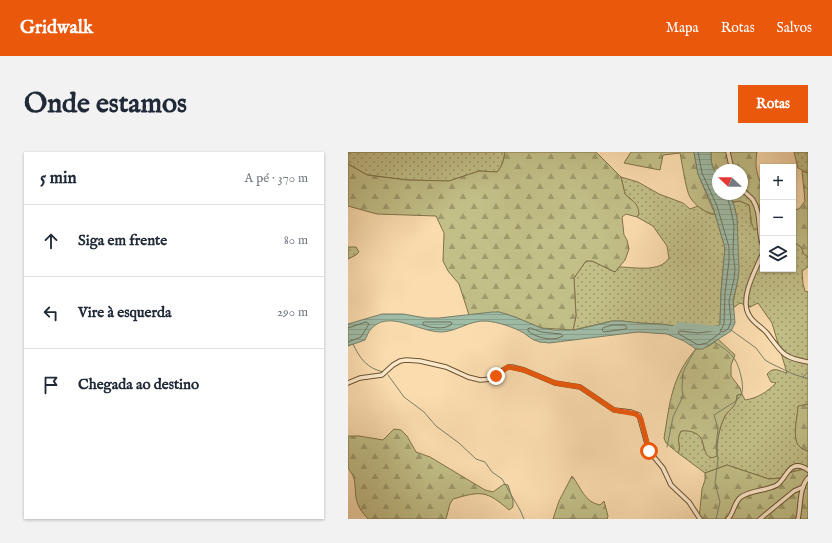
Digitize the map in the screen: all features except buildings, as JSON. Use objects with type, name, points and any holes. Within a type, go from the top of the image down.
[{"type":"street","points":[[728,152],[731,164]]},
{"type":"street","points":[[748,195],[753,200],[760,221],[760,236]]},
{"type":"street","points":[[760,258],[748,288],[747,307],[749,315],[786,356],[795,360],[808,362]]},
{"type":"street","points":[[348,383],[360,378],[382,375],[393,365],[400,361],[406,360],[420,361],[446,367],[468,377],[480,380],[493,379],[503,370],[508,367],[512,367],[524,370],[552,382],[580,387],[614,410],[631,412],[638,415],[641,419],[649,451],[663,468],[671,485],[689,502],[700,519]]},
{"type":"street","points":[[728,519],[738,500],[742,497],[751,492],[775,486],[782,481],[790,469],[794,466],[803,466],[808,470]]},
{"type":"street","points":[[798,519],[804,487],[808,478]]},
{"type":"street","points":[[760,519],[794,491],[804,487]]},
{"type":"green space","points":[[348,152],[505,152],[500,168],[497,172],[479,171],[449,181],[407,180],[367,175],[348,164]]},
{"type":"green space","points":[[505,152],[596,152],[621,177],[625,194],[637,207],[639,214],[637,217],[626,214],[622,217],[624,235],[629,249],[625,260],[615,272],[592,261],[586,261],[574,278],[576,316],[573,330],[541,328],[499,312],[469,315],[459,284],[448,271],[443,261],[444,233],[436,216],[377,214],[348,206],[348,164],[367,175],[407,180],[449,181],[479,171],[497,172],[502,163]]},
{"type":"green space","points":[[631,152],[694,152],[698,174],[715,214],[701,208],[694,203],[690,197],[680,153],[663,155],[660,170],[624,163]]},
{"type":"green space","points":[[711,152],[757,152],[756,164],[760,183],[760,230],[754,229],[749,205],[740,201],[733,202],[732,200],[748,200],[748,164],[712,164]]},
{"type":"green space","points":[[794,152],[808,152],[808,173],[798,168]]},
{"type":"green space","points":[[802,171],[808,173],[808,257],[803,253],[800,246],[796,244],[796,210],[799,209],[805,201]]},
{"type":"green space","points":[[621,177],[638,182],[659,194],[683,203],[690,209],[698,206],[710,214],[715,214],[725,248],[720,324],[718,326],[698,329],[660,324],[612,321],[573,330],[576,316],[574,278],[586,261],[592,261],[615,272],[619,267],[646,268],[660,266],[669,258],[667,246],[653,226],[637,217],[639,214],[631,199],[625,194]]},
{"type":"green space","points":[[740,201],[749,205],[751,224],[760,231],[760,272],[796,272],[796,244],[800,246],[803,253],[808,257],[808,267],[802,271],[805,291],[808,292],[808,404],[798,407],[795,433],[797,443],[801,448],[808,451],[808,468],[788,473],[781,478],[769,479],[727,465],[705,473],[678,453],[678,441],[681,431],[690,431],[694,432],[700,437],[704,450],[717,456],[721,425],[725,416],[734,405],[737,395],[742,394],[745,400],[758,396],[766,392],[776,383],[771,382],[767,374],[772,370],[787,373],[772,323],[758,303],[750,307],[740,303],[733,308],[738,271],[737,221],[733,202]]},
{"type":"green space","points":[[348,247],[356,247],[359,252],[348,259]]},
{"type":"green space","points":[[718,339],[735,355],[731,365],[731,376],[740,388],[742,394],[737,395],[734,405],[725,416],[718,441],[717,456],[713,458],[707,455],[701,438],[695,433],[687,431],[681,431],[679,434],[678,453],[666,443],[664,438],[670,402],[676,380],[688,359],[696,349],[708,346]]},
{"type":"green space","points":[[808,404],[808,451],[801,448],[797,443],[795,433],[798,406]]},
{"type":"green space","points":[[394,429],[401,430],[407,436],[416,452],[430,457],[485,490],[493,492],[504,484],[508,485],[513,501],[513,507],[509,510],[489,496],[477,494],[453,499],[446,519],[368,519],[357,503],[355,482],[348,468],[348,436],[359,436],[383,440]]},
{"type":"green space","points":[[727,465],[769,479],[781,478],[788,473],[808,468],[808,519],[699,519],[705,473]]},
{"type":"green space","points":[[572,476],[583,494],[590,501],[600,505],[604,501],[608,516],[607,519],[553,519],[559,501]]},
{"type":"water","points":[[694,152],[711,152],[712,200],[732,200],[734,205],[737,218],[739,269],[733,301],[735,323],[731,331],[703,349],[696,349],[684,341],[667,334],[638,332],[549,343],[541,342],[533,340],[524,333],[510,327],[495,322],[486,321],[474,322],[452,330],[441,332],[395,321],[386,321],[378,323],[371,329],[365,340],[348,346],[348,324],[382,314],[403,314],[426,318],[439,318],[499,312],[541,328],[554,330],[575,330],[613,321],[660,324],[698,329],[718,326],[720,324],[725,248],[713,207],[698,174]]},
{"type":"waterway","points":[[672,330],[680,325],[717,329]]},
{"type":"waterway","points":[[731,330],[756,348],[765,360],[793,374],[808,379]]},
{"type":"waterway","points":[[714,342],[726,350],[734,358],[739,368],[742,381],[742,392],[738,399],[714,415],[718,428],[716,447],[718,459],[715,483],[720,502],[716,519]]},
{"type":"waterway","points":[[353,344],[358,354],[368,365],[383,372]]},
{"type":"waterway","points":[[667,447],[673,417],[683,396],[683,372],[696,348]]},
{"type":"waterway","points":[[803,377],[808,372]]},
{"type":"waterway","points":[[388,375],[404,397],[424,412],[436,426],[459,443],[476,459],[485,462],[492,472],[502,479],[524,519]]},
{"type":"route","points":[[496,376],[508,367],[524,370],[552,382],[580,387],[614,410],[636,414],[641,419],[649,451]]}]
